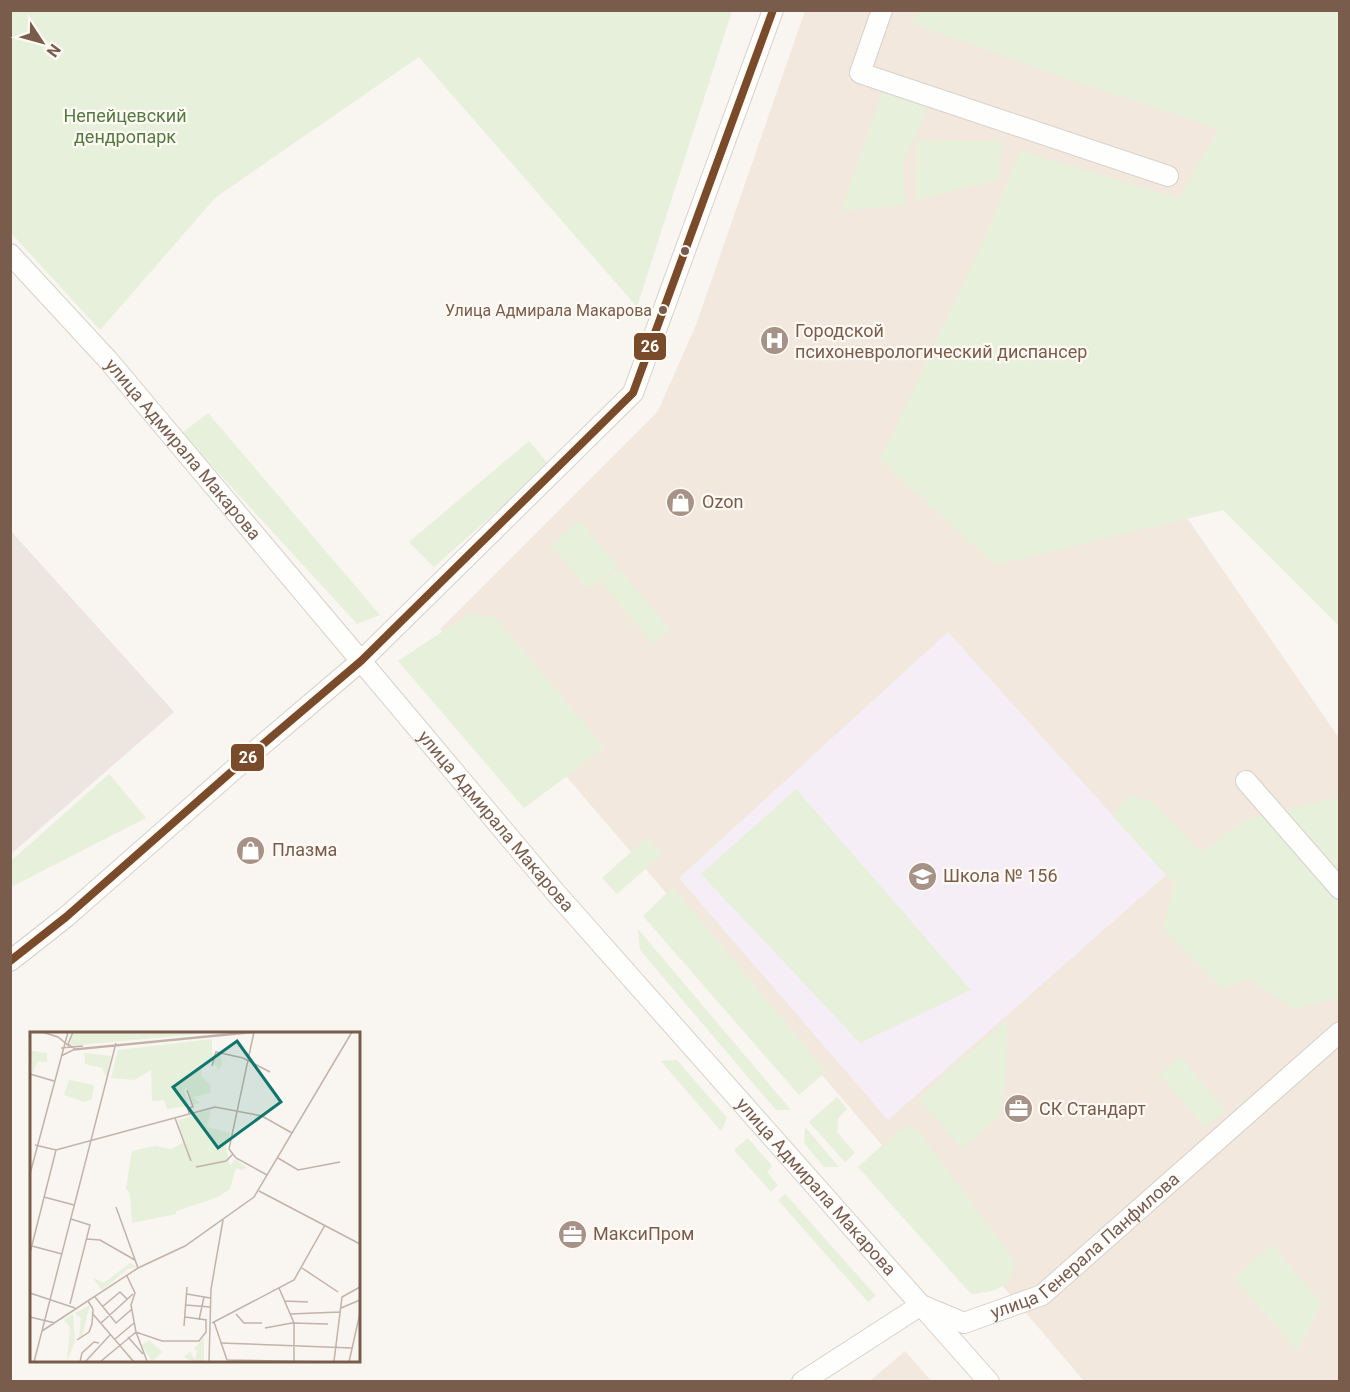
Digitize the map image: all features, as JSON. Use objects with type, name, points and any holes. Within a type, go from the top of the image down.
[{"type":"street","points":[[10,961],[66,917],[246,759],[361,662],[633,393],[773,10]]},
{"type":"street","points":[[882,10],[860,73],[1168,176]]},
{"type":"street","name":"улица Адмирала Макарова","points":[[10,254],[108,360],[556,893],[989,1382]]},
{"type":"street","points":[[1246,781],[1340,889]]},
{"type":"street","name":"улица Генерала Панфилова","points":[[921,1305],[964,1323],[1042,1295],[1340,1032]]},
{"type":"street","points":[[802,1382],[921,1305]]},
{"type":"shaded area","points":[[805,11],[1301,11],[1118,418],[1339,738],[1339,1381],[1084,1381],[440,629],[658,411],[696,325]]},
{"type":"shaded area","points":[[10,530],[174,712],[11,854],[10,854]]},
{"type":"shaded area","name":"Школа № 156","points":[[948,632],[1166,875],[888,1120],[679,878]]},
{"type":"shaded area","points":[[905,1351],[931,1381],[870,1381]]},
{"type":"green space","name":"Непейцевский дендропарк","points":[[11,10],[732,11],[637,307],[419,57],[216,197],[100,330],[11,233]]},
{"type":"green space","points":[[920,11],[1339,11],[1339,626],[1223,510],[995,565],[880,460],[985,238],[1020,151],[1179,198],[1219,129],[1070,80],[911,23]]},
{"type":"green space","points":[[882,93],[929,105],[903,162],[906,205],[841,211]]},
{"type":"green space","points":[[917,140],[1003,141],[998,180],[916,200]]},
{"type":"green space","points":[[208,413],[380,615],[357,624],[182,433]]},
{"type":"green space","points":[[529,441],[549,465],[434,567],[409,542]]},
{"type":"green space","points":[[579,520],[618,565],[589,590],[550,545]]},
{"type":"green space","points":[[618,568],[671,630],[653,644],[601,582]]},
{"type":"green space","points":[[469,614],[494,616],[605,748],[524,808],[398,661]]},
{"type":"green space","points":[[109,774],[146,818],[11,887],[11,861]]},
{"type":"green space","points":[[796,789],[971,990],[860,1043],[701,874]]},
{"type":"green space","points":[[1128,795],[1153,802],[1201,852],[1246,819],[1339,797],[1339,998],[1294,1009],[1248,979],[1222,989],[1163,929],[1174,883],[1113,817]]},
{"type":"green space","points":[[648,837],[662,854],[617,894],[602,878]]},
{"type":"green space","points":[[673,887],[826,1072],[799,1095],[643,916]]},
{"type":"green space","points":[[638,929],[791,1110],[776,1110],[640,950]]},
{"type":"green space","points":[[1007,1019],[1006,1072],[1000,1116],[963,1149],[918,1099]]},
{"type":"green space","points":[[1180,1056],[1226,1111],[1205,1128],[1159,1074]]},
{"type":"green space","points":[[677,1060],[727,1118],[721,1131],[661,1061]]},
{"type":"green space","points":[[837,1097],[847,1109],[838,1118],[837,1132],[855,1153],[845,1162],[809,1122]]},
{"type":"green space","points":[[805,1127],[839,1167],[824,1167],[804,1143]]},
{"type":"green space","points":[[903,1127],[917,1129],[1015,1261],[1011,1277],[1001,1287],[988,1292],[971,1294],[858,1167]]},
{"type":"green space","points":[[748,1138],[772,1166],[767,1172],[778,1185],[771,1192],[734,1150]]},
{"type":"green space","points":[[785,1194],[876,1296],[868,1302],[778,1200]]},
{"type":"green space","points":[[1272,1245],[1322,1303],[1298,1351],[1234,1278]]},
{"type":"transit line","name":"26","points":[[10,961],[66,917],[361,661],[633,393],[773,10]]},
{"type":"place","name":"Улица Адмирала Макарова","points":[[663,310]]},
{"type":"place","name":"Городской психоневрологический диспансер","points":[[774,341]]},
{"type":"place","name":"Ozon","points":[[681,502]]},
{"type":"place","name":"Плазма","points":[[251,850]]},
{"type":"place","name":"Школа № 156","points":[[922,876]]},
{"type":"place","name":"СК Стандарт","points":[[1018,1109]]},
{"type":"place","name":"МаксиПром","points":[[572,1234]]}]
